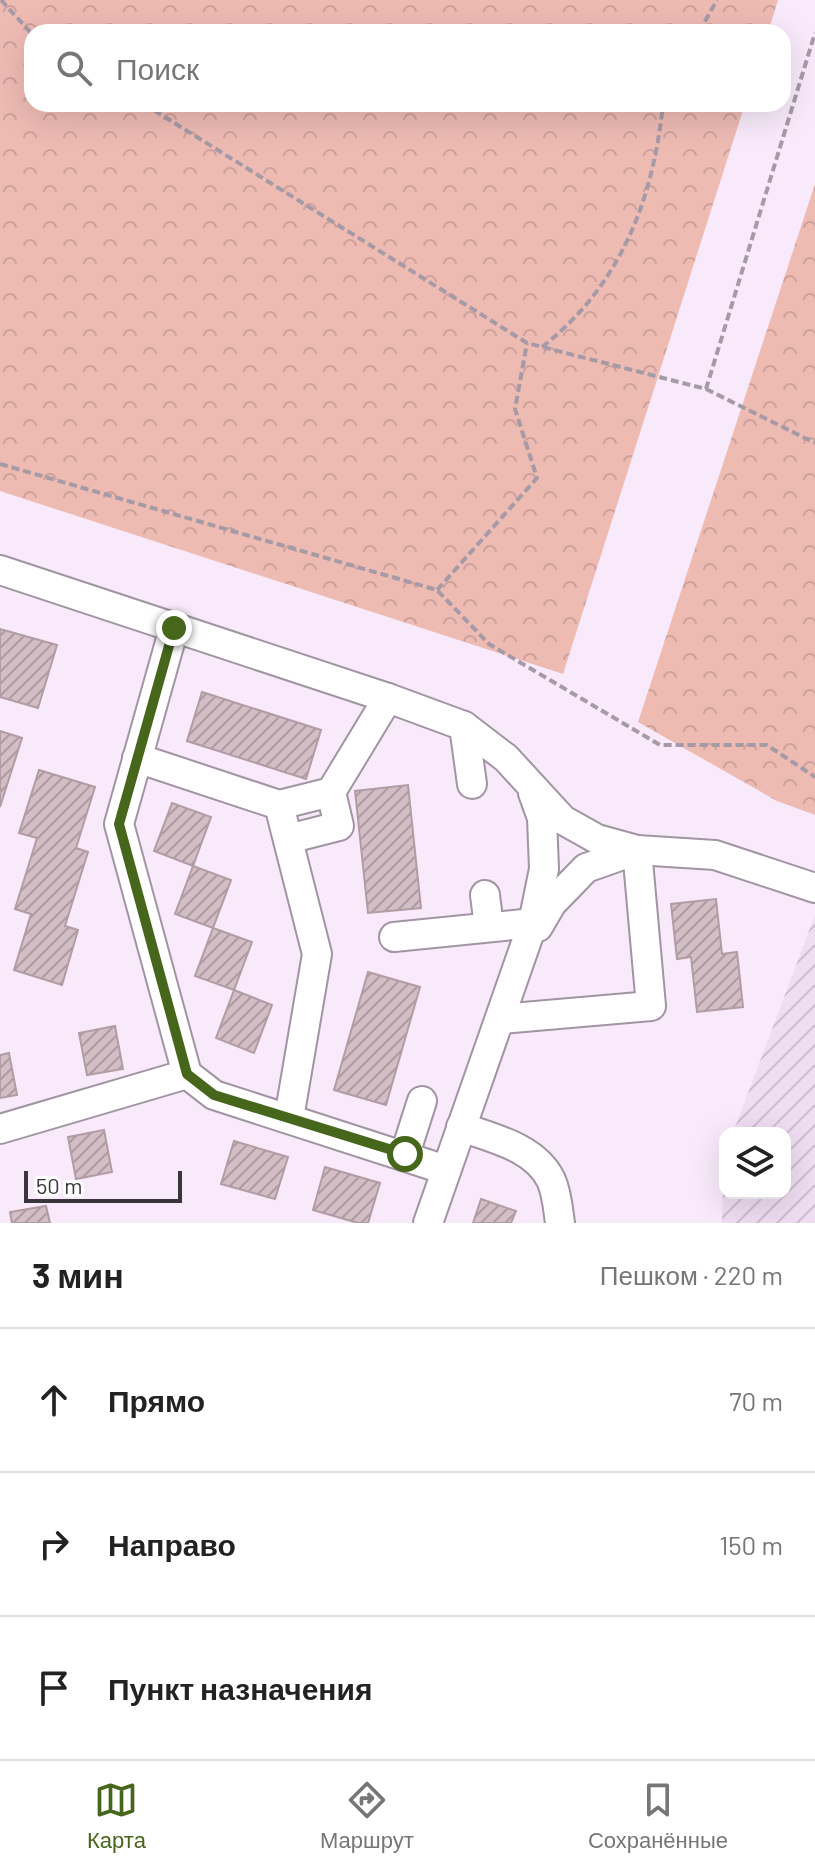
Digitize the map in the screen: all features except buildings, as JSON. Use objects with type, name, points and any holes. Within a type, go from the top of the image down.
[{"type":"lane","points":[[0,570],[464,726],[506,758],[563,820],[597,839],[637,850],[715,855],[815,888]]},
{"type":"lane","points":[[174,628],[119,824],[187,1074],[214,1095],[405,1154],[446,1170]]},
{"type":"lane","points":[[288,839],[339,826],[331,792],[388,698]]},
{"type":"lane","points":[[464,726],[472,784]]},
{"type":"lane","points":[[137,758],[279,805],[331,792]]},
{"type":"lane","points":[[428,1223],[530,935],[544,869],[542,818],[528,781]]},
{"type":"lane","points":[[279,805],[317,954],[289,1118]]},
{"type":"lane","points":[[530,935],[552,903],[586,868],[637,850]]},
{"type":"lane","points":[[501,1019],[651,1006],[637,850]]},
{"type":"lane","points":[[485,895],[489,927]]},
{"type":"lane","points":[[394,937],[489,927],[530,935]]},
{"type":"lane","points":[[0,1129],[187,1074]]},
{"type":"lane","points":[[405,1154],[422,1101]]},
{"type":"lane","points":[[461,1127],[505,1142],[534,1159],[550,1180],[560,1223]]},
{"type":"path","points":[[1,0],[24,25]]},
{"type":"path","points":[[704,24],[717,0]]},
{"type":"path","points":[[791,111],[815,33]]},
{"type":"path","points":[[157,112],[527,343],[706,389],[815,443]]},
{"type":"path","points":[[542,347],[567,328],[588,305],[625,249],[643,209],[661,112]]},
{"type":"path","points":[[706,389],[791,112]]},
{"type":"path","points":[[437,590],[537,478],[515,409],[527,343]]},
{"type":"path","points":[[0,464],[437,590],[489,644],[660,745],[767,745],[815,777]]},
{"type":"shaded area","points":[[815,915],[815,1223],[722,1223],[722,1199],[791,1199],[791,1127],[735,1127]]},
{"type":"green space","points":[[0,0],[778,0],[770,24],[24,24],[24,112],[742,112],[563,674],[0,491]]},
{"type":"green space","points":[[815,184],[815,815],[777,801],[638,722]]},
{"type":"route","points":[[174,628],[119,824],[187,1074],[214,1095],[405,1154]]}]
